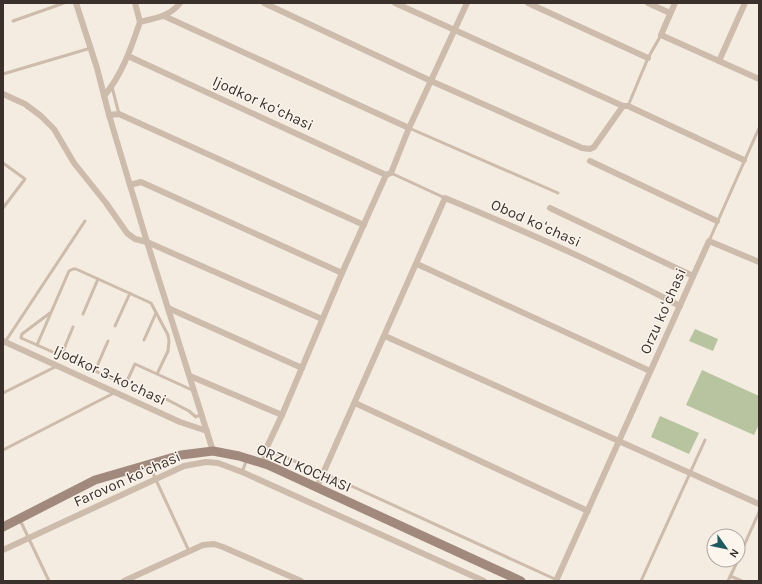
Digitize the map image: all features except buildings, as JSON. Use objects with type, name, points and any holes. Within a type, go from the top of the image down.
[{"type":"main road","name":"ORZU KOCHASI","points":[[3,526],[95,480],[181,455],[213,451],[247,458],[264,464],[521,581]]},
{"type":"street","points":[[76,3],[91,48],[109,115],[147,242],[213,451]]},
{"type":"street","points":[[104,96],[112,86],[128,56],[140,22],[135,3]]},
{"type":"street","points":[[140,22],[164,16],[176,8],[180,3]]},
{"type":"street","points":[[264,3],[432,81],[582,148],[590,149],[594,147],[625,106]]},
{"type":"street","points":[[395,3],[744,160]]},
{"type":"street","points":[[264,464],[266,449],[282,416],[342,273],[432,81],[466,3]]},
{"type":"street","points":[[528,3],[648,58]]},
{"type":"street","points":[[648,3],[670,13]]},
{"type":"street","points":[[675,3],[660,35],[759,79]]},
{"type":"street","points":[[719,61],[745,3]]},
{"type":"street","points":[[164,16],[409,128]]},
{"type":"street","name":"Ijodkor koʻchasi","points":[[128,56],[388,174]]},
{"type":"street","points":[[3,94],[25,104],[41,116],[54,129],[74,163],[106,202],[127,233],[135,239],[147,242],[322,319]]},
{"type":"street","points":[[109,115],[119,114],[364,224]]},
{"type":"street","points":[[590,161],[717,221]]},
{"type":"street","points":[[130,185],[141,182],[342,273]]},
{"type":"street","points":[[317,487],[445,198]]},
{"type":"street","name":"Obod koʻchasi","points":[[445,198],[623,276],[680,306]]},
{"type":"street","points":[[550,208],[693,276]]},
{"type":"street","points":[[709,241],[759,262]]},
{"type":"street","name":"Orzu koʻchasi","points":[[558,581],[709,241]]},
{"type":"street","points":[[417,264],[650,371]]},
{"type":"street","points":[[168,308],[302,368]]},
{"type":"street","points":[[385,336],[759,504]]},
{"type":"street","name":"Ijodkor 3-koʼchasi","points":[[4,342],[180,422],[207,431]]},
{"type":"street","points":[[190,376],[282,416]]},
{"type":"street","points":[[355,403],[588,511]]},
{"type":"street","name":"Farovon koʻchasi","points":[[3,550],[184,466],[206,462],[218,463],[242,472],[484,581]]},
{"type":"street","points":[[124,581],[203,545],[214,544],[301,581]]},
{"type":"lane","points":[[13,21],[64,3]]},
{"type":"lane","points":[[625,106],[660,35]]},
{"type":"lane","points":[[3,74],[91,48]]},
{"type":"lane","points":[[112,86],[119,114]]},
{"type":"lane","points":[[409,128],[558,193]]},
{"type":"lane","points":[[709,241],[759,128]]},
{"type":"lane","points":[[3,163],[25,179],[3,208]]},
{"type":"lane","points":[[388,174],[445,198]]},
{"type":"lane","points":[[4,342],[85,221]]},
{"type":"lane","points":[[37,345],[69,272],[73,269],[152,303],[168,335],[169,341],[168,351],[157,374]]},
{"type":"lane","points":[[83,314],[98,280]]},
{"type":"lane","points":[[115,326],[130,293]]},
{"type":"lane","points":[[52,312],[22,334],[21,338],[122,383],[127,381],[134,364],[194,391]]},
{"type":"lane","points":[[144,340],[156,313]]},
{"type":"lane","points":[[61,356],[73,327]]},
{"type":"lane","points":[[94,371],[108,341]]},
{"type":"lane","points":[[3,393],[58,366]]},
{"type":"lane","points":[[3,450],[116,392]]},
{"type":"lane","points":[[164,398],[189,411],[196,417],[201,414]]},
{"type":"lane","points":[[641,581],[705,440]]},
{"type":"lane","points":[[266,449],[323,473],[558,581]]},
{"type":"lane","points":[[181,455],[184,466]]},
{"type":"lane","points":[[242,472],[247,458]]},
{"type":"lane","points":[[148,464],[189,551]]},
{"type":"lane","points":[[746,542],[759,512]]},
{"type":"lane","points":[[19,519],[49,581]]},
{"type":"lane","points":[[728,581],[734,568]]},
{"type":"lane","points":[[730,576],[742,581]]},
{"type":"green space","points":[[695,329],[718,339],[713,351],[689,341]]},
{"type":"green space","points":[[702,370],[759,396],[759,424],[754,435],[686,405]]},
{"type":"green space","points":[[660,416],[699,433],[689,454],[651,437]]}]
